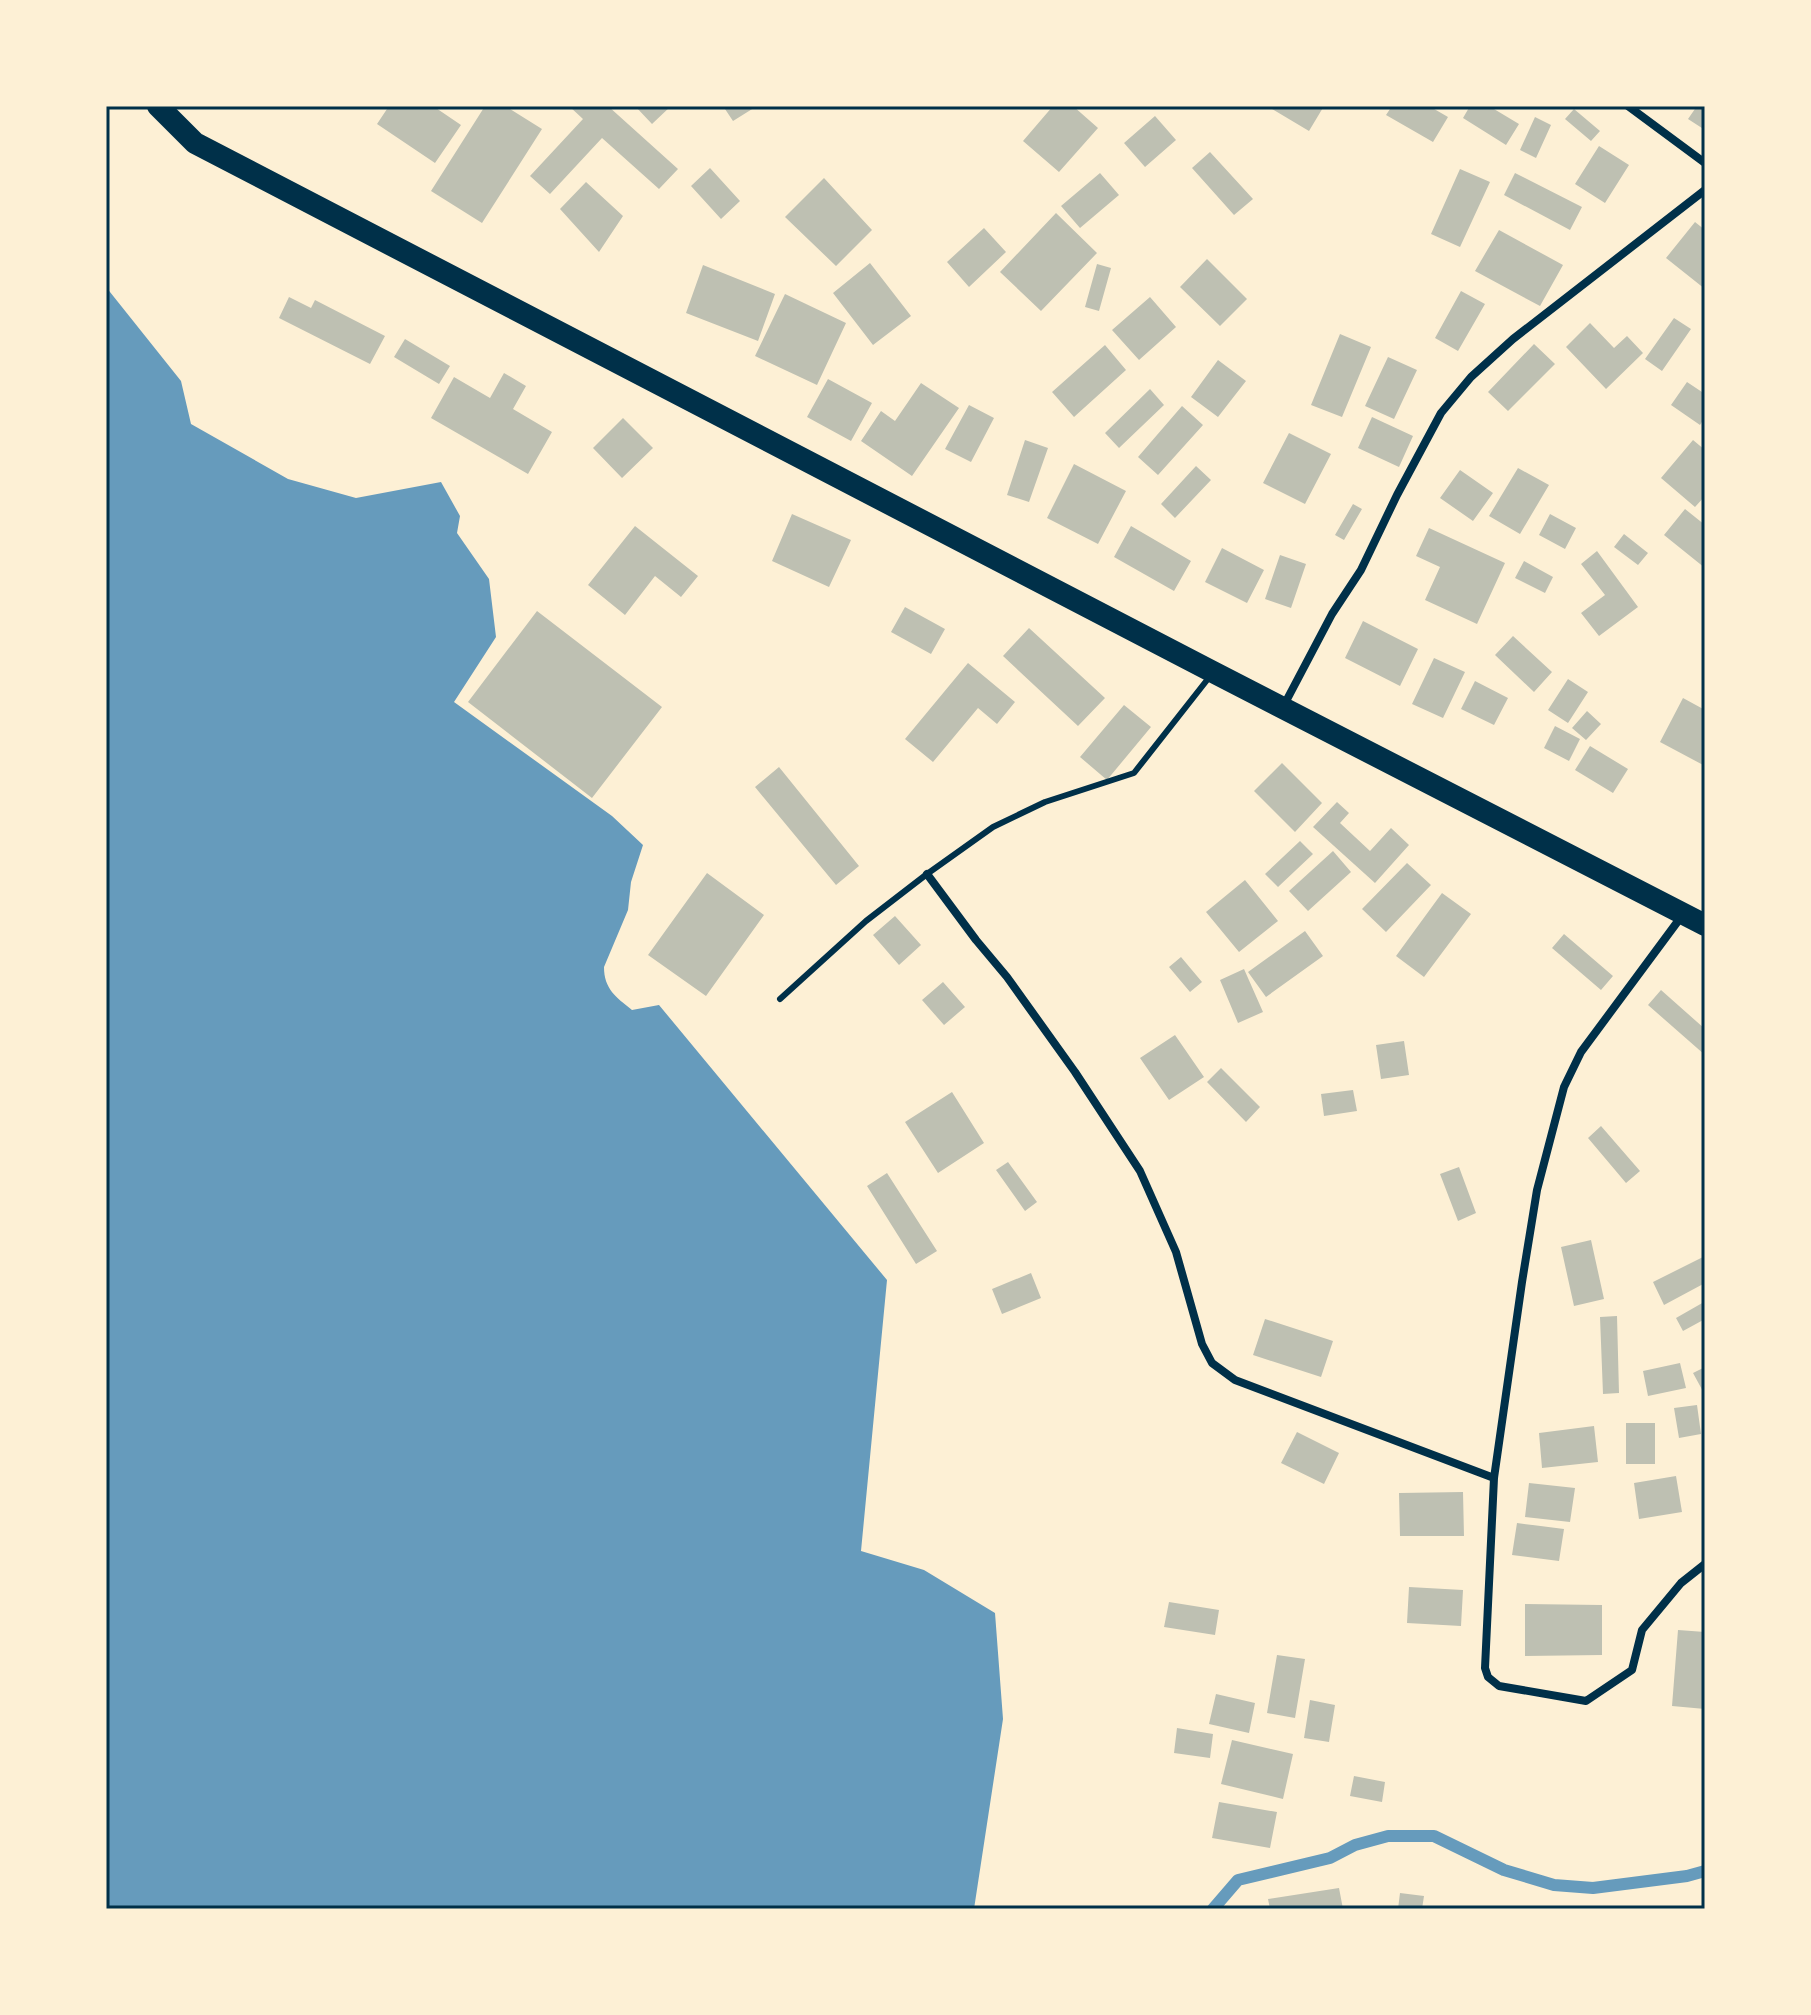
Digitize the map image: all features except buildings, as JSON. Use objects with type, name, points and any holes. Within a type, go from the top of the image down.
[{"type":"highway","points":[[158,106],[195,143],[1705,925]]},
{"type":"street","points":[[1628,106],[1705,163]]},
{"type":"street","points":[[1283,708],[1332,614],[1361,570],[1441,413],[1471,377],[1513,339],[1705,190]]},
{"type":"street","points":[[927,874],[1007,977],[1140,1171],[1176,1252],[1202,1344],[1212,1363],[1235,1380],[1494,1478]]},
{"type":"street","points":[[1684,913],[1581,1052],[1564,1087],[1537,1190],[1494,1478],[1485,1668],[1488,1677],[1499,1686],[1586,1701],[1632,1670],[1642,1630],[1681,1583],[1705,1564]]},
{"type":"lane","points":[[780,999],[866,921],[993,827],[1045,802],[1134,773],[1213,672]]},
{"type":"water","points":[[106,287],[181,381],[191,424],[288,479],[356,498],[441,482],[460,516],[457,533],[489,579],[496,637],[454,702],[612,816],[643,845],[631,882],[628,910],[604,967],[609,987],[632,1010],[659,1005],[887,1280],[861,1551],[924,1570],[995,1613],[1003,1719],[974,1909],[106,1909]]},
{"type":"waterway","points":[[1213,1909],[1238,1880],[1330,1858],[1355,1845],[1388,1836],[1434,1836],[1504,1870],[1554,1885],[1593,1888],[1705,1871]]}]
